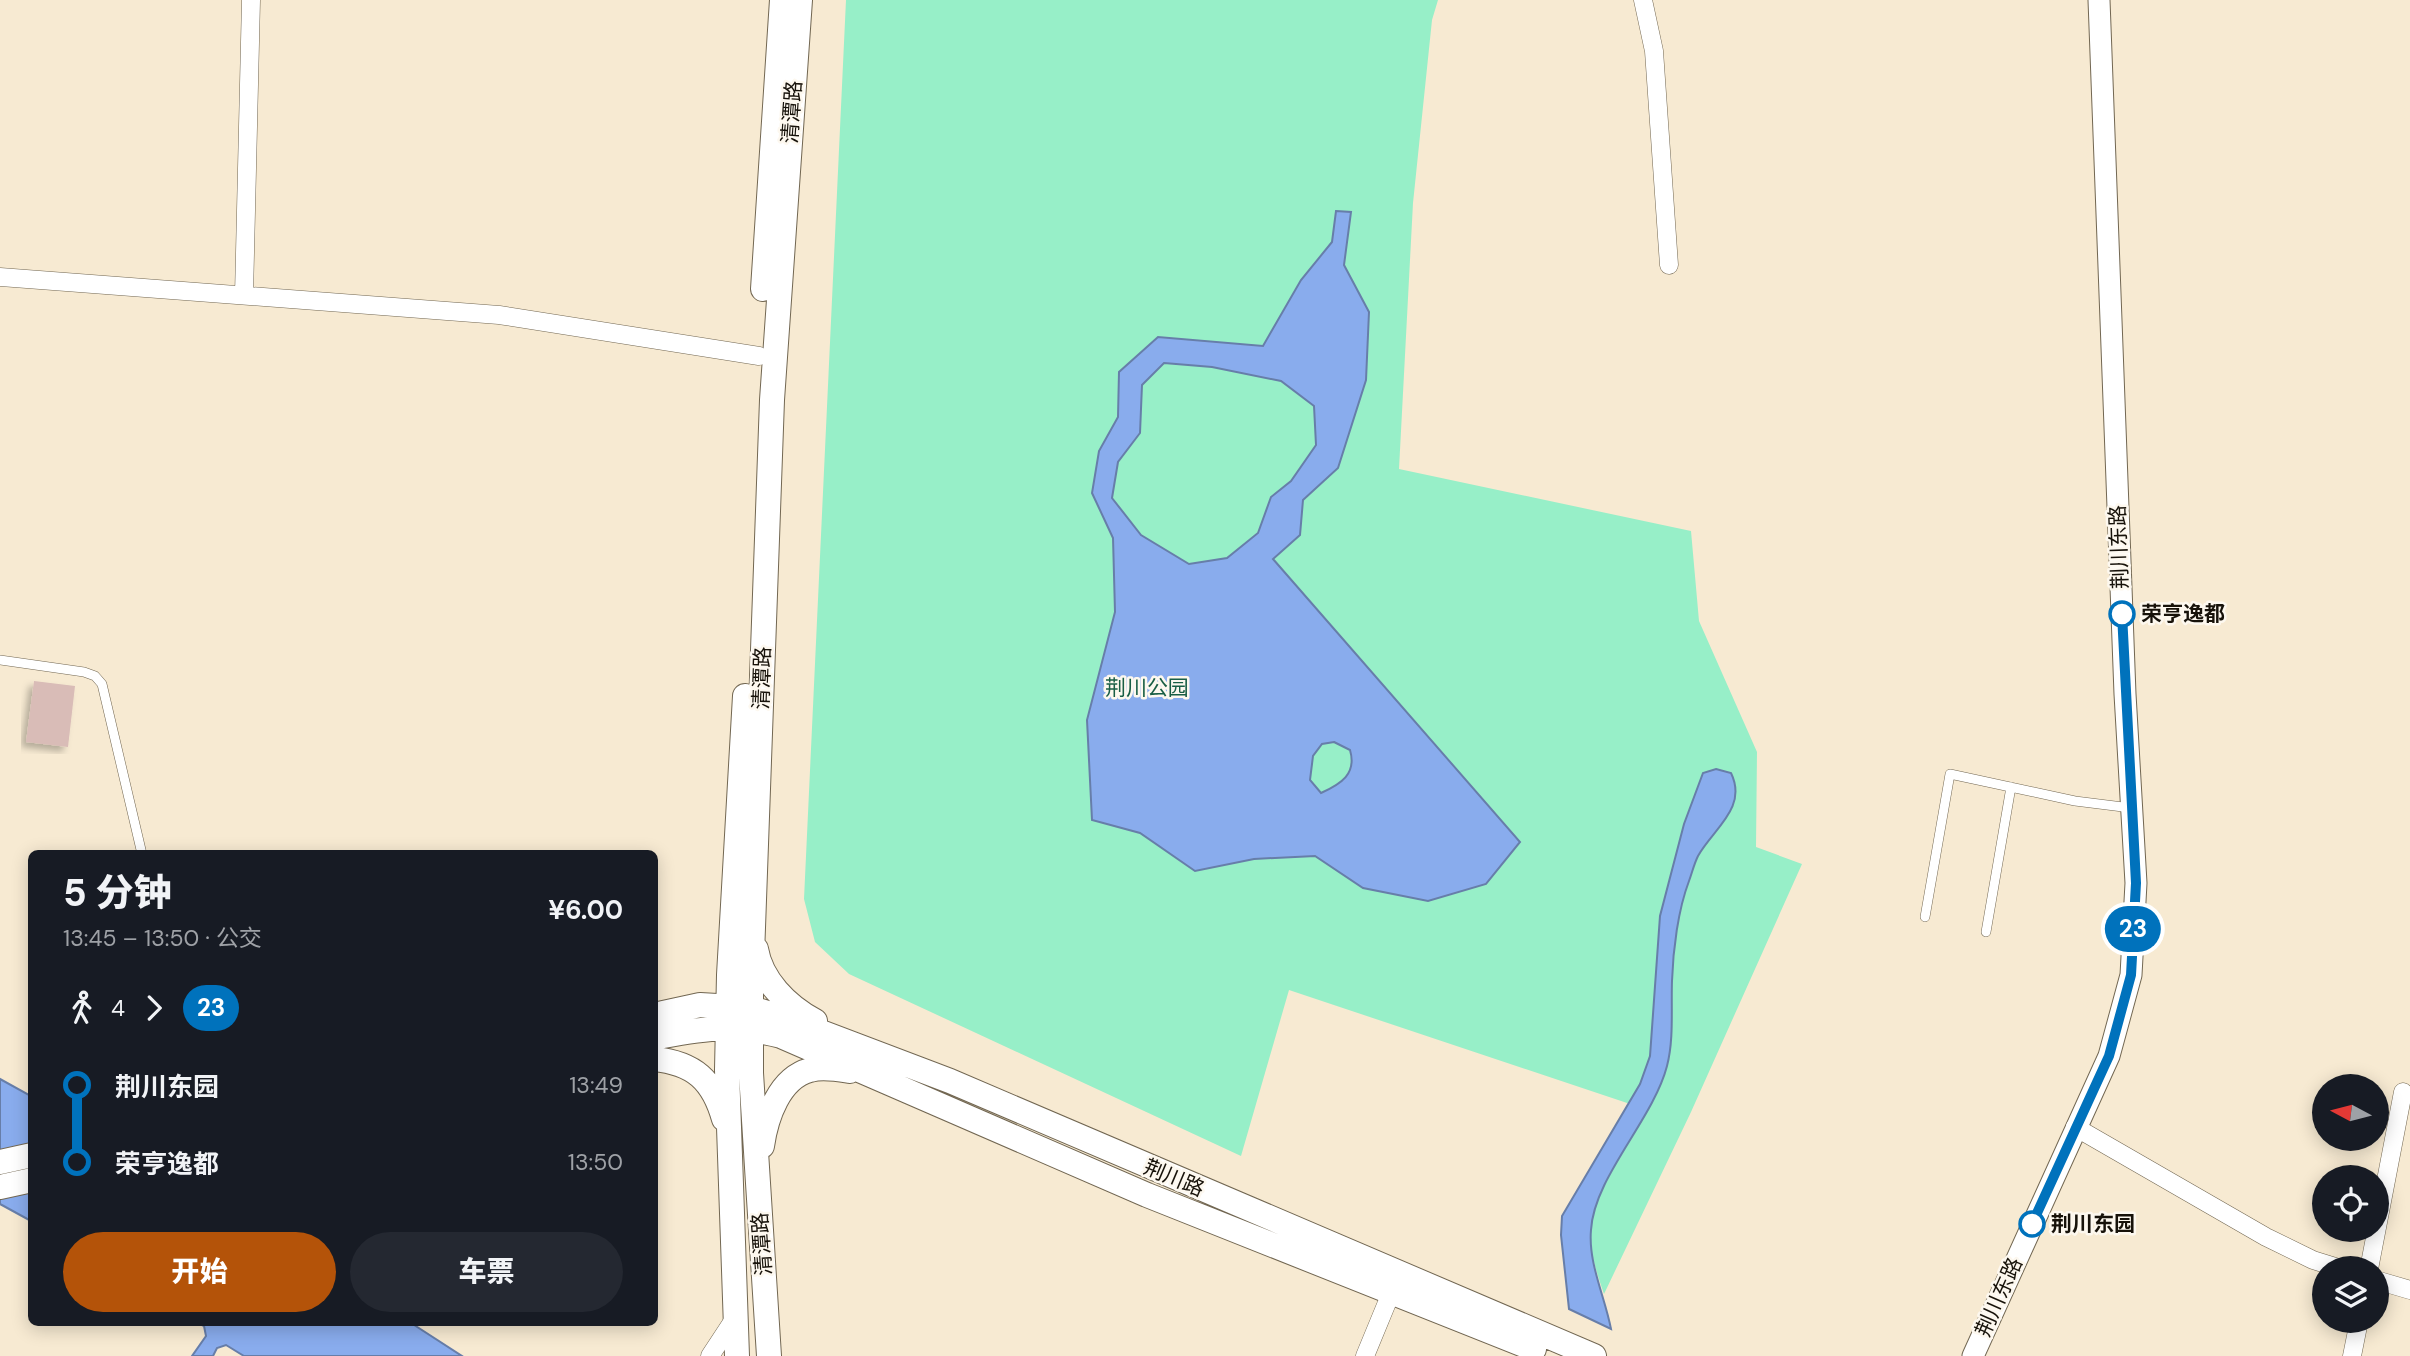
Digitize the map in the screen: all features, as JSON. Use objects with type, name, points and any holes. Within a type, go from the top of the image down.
[{"type":"main road","name":"清潭路","points":[[769,1356],[757,1171],[740,1017],[748,645],[759,356],[782,0]]},
{"type":"main road","name":"清潭路","points":[[737,1356],[729,1135],[740,1017],[753,929],[772,400],[800,0]]},
{"type":"main road","points":[[753,929],[758,960],[770,983],[799,1012],[871,1063]]},
{"type":"main road","points":[[658,1015],[700,1005],[740,1017]]},
{"type":"main road","points":[[658,1037],[740,1017]]},
{"type":"main road","name":"荆川路","points":[[740,1017],[871,1063],[1147,1195],[1551,1356]]},
{"type":"main road","points":[[658,1059],[679,1061],[702,1076],[719,1100],[729,1135]]},
{"type":"main road","points":[[757,1171],[765,1125],[785,1085],[810,1070],[871,1063]]},
{"type":"main road","name":"荆川路","points":[[871,1063],[950,1081],[1594,1356]]},
{"type":"main road","points":[[0,1162],[28,1156]]},
{"type":"main road","points":[[0,1187],[28,1181]]},
{"type":"street","points":[[244,295],[251,0]]},
{"type":"street","points":[[1643,0],[1654,51],[1669,265]]},
{"type":"street","name":"荆川东路","points":[[1973,1356],[2109,1056],[2131,975],[2136,883],[2099,0]]},
{"type":"street","points":[[0,277],[499,315],[759,356]]},
{"type":"street","points":[[2371,1256],[2403,1092]]},
{"type":"street","points":[[2075,1126],[2266,1237],[2312,1260]]},
{"type":"street","points":[[2389,1284],[2410,1290]]},
{"type":"street","points":[[1365,1356],[1391,1293]]},
{"type":"street","points":[[710,1356],[735,1318]]},
{"type":"street","points":[[2352,1356],[2357,1333]]},
{"type":"lane","points":[[0,660],[84,672],[95,676],[102,684],[141,850]]},
{"type":"lane","points":[[1926,917],[1950,774],[2075,801],[2132,808]]},
{"type":"lane","points":[[1986,932],[2011,787]]},
{"type":"green space","name":"荆川公园","points":[[846,0],[1438,0],[1432,20],[1413,203],[1399,469],[1691,531],[1699,621],[1757,752],[1756,847],[1802,864],[1691,1112],[1604,1294],[1590,1241],[1591,1219],[1605,1184],[1648,1110],[1289,990],[1241,1156],[849,974],[815,942],[804,899]]},
{"type":"water","points":[[1336,211],[1351,212],[1344,265],[1369,312],[1366,380],[1338,468],[1303,500],[1300,535],[1273,559],[1520,842],[1486,884],[1428,901],[1363,888],[1315,856],[1254,859],[1195,871],[1140,833],[1092,820],[1087,720],[1115,612],[1113,538],[1092,493],[1099,451],[1118,417],[1119,372],[1158,337],[1263,346],[1301,280],[1332,242]],"holes":[[[1164,363],[1212,367],[1281,381],[1314,406],[1316,445],[1291,481],[1271,497],[1258,533],[1227,558],[1189,564],[1141,535],[1112,498],[1118,462],[1140,433],[1142,385]],[[1334,742],[1350,750],[1351,766],[1341,782],[1321,793],[1310,780],[1313,756],[1322,744]]]},
{"type":"water","points":[[1716,769],[1731,773],[1735,797],[1726,818],[1698,856],[1685,892],[1674,956],[1667,1066],[1650,1107],[1602,1190],[1591,1230],[1592,1255],[1611,1329],[1569,1309],[1561,1235],[1562,1216],[1640,1084],[1650,1056],[1660,916],[1684,824],[1703,773]]},
{"type":"water","points":[[0,1079],[28,1094],[28,1219],[0,1204]]},
{"type":"water","points":[[204,1326],[416,1326],[462,1356],[244,1356],[226,1345],[217,1348],[213,1356],[192,1356],[206,1336]]},
{"type":"building","points":[[34,681],[75,686],[68,747],[26,742]]},
{"type":"bus line","name":"23","points":[[2032,1224],[2109,1056],[2131,975],[2136,883],[2122,614]]},
{"type":"place","name":"荣亨逸都","points":[[2122,614]]},
{"type":"place","name":"荆川东园","points":[[2032,1224]]}]
